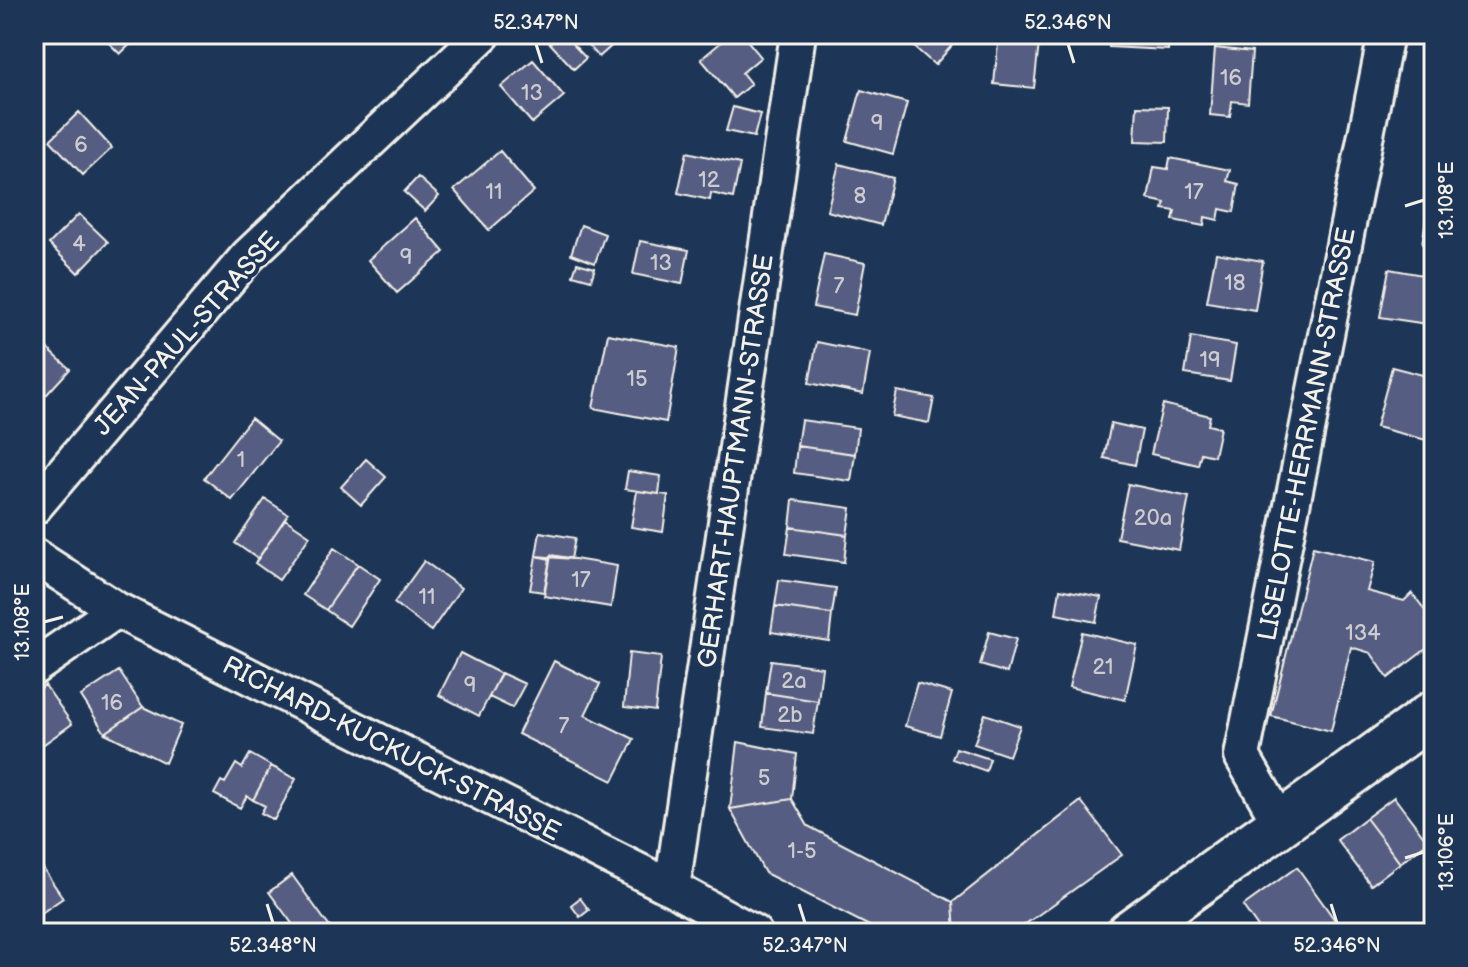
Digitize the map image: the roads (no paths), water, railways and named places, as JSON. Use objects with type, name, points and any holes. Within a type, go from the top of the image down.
[{"type":"main road","points":[[1129,933],[1434,713]]},
{"type":"street","name":"JEAN-PAUL-STRASSE","points":[[34,507],[248,256],[483,34]]},
{"type":"street","name":"GERHART-HAUPTMANN-STRASSE","points":[[672,888],[798,34]]},
{"type":"street","name":"LISELOTTE-HERRMANN-STRASSE","points":[[1281,824],[1242,756],[1386,34]]},
{"type":"street","name":"RICHARD-KUCKUCK-STRASSE","points":[[34,556],[117,610],[672,888],[754,933]]},
{"type":"street","points":[[34,667],[117,610]]}]
